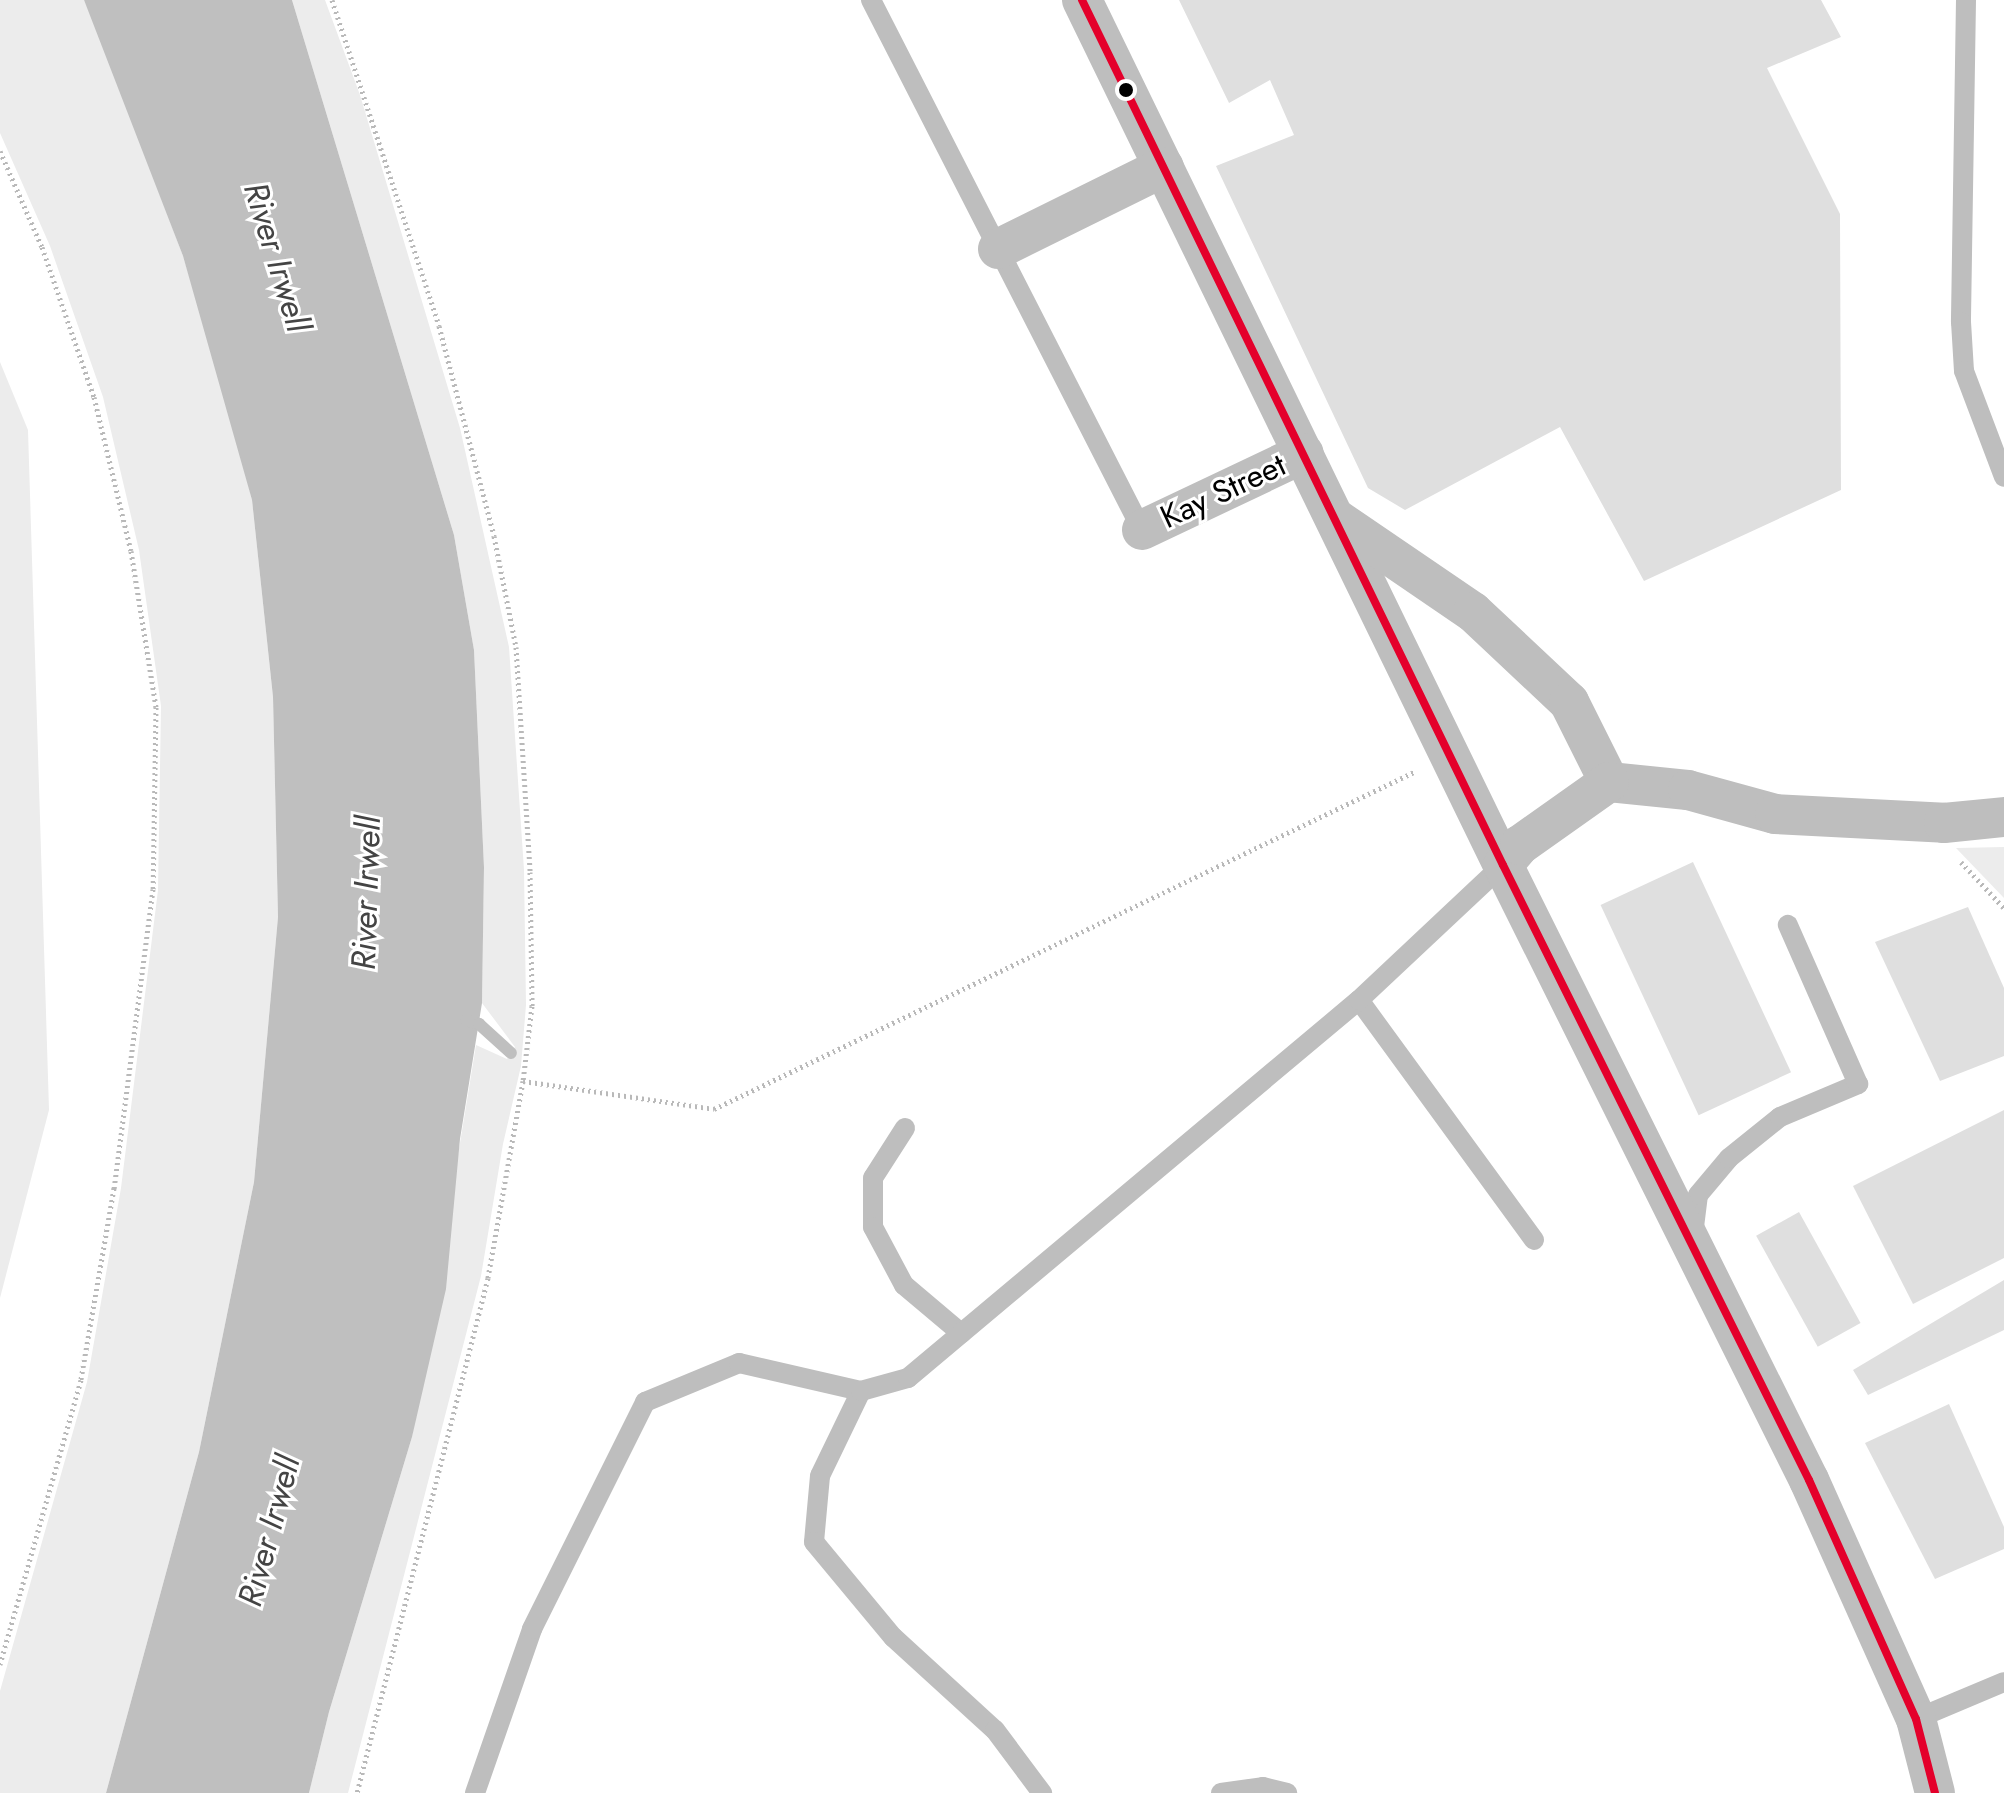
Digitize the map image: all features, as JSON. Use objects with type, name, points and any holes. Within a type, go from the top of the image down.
[{"type":"street","points":[[1082,0],[1503,865],[1809,1480],[1916,1719],[1935,1793]]},
{"type":"street","points":[[998,249],[1164,167]]},
{"type":"street","name":"Kay Street","points":[[1142,530],[1304,453]]},
{"type":"street","points":[[1335,517],[1473,612],[1569,702],[1609,782]]},
{"type":"street","points":[[1503,865],[1520,845],[1609,782],[1688,790],[1775,814],[1944,823],[2004,817]]},
{"type":"lane","points":[[871,0],[1142,530]]},
{"type":"lane","points":[[1966,0],[1961,334],[1964,371],[2004,477]]},
{"type":"lane","points":[[475,1793],[532,1629],[645,1402],[739,1363],[861,1391],[908,1378],[1359,1000],[1503,865]]},
{"type":"lane","points":[[1691,1243],[1698,1195],[1729,1158],[1780,1117],[1858,1084],[1788,925]]},
{"type":"lane","points":[[1359,1000],[1534,1240]]},
{"type":"lane","points":[[905,1128],[873,1178],[873,1227],[904,1285],[961,1333]]},
{"type":"lane","points":[[861,1391],[820,1476],[814,1542],[893,1637],[995,1730],[1042,1793]]},
{"type":"lane","points":[[1916,1719],[2004,1682]]},
{"type":"lane","points":[[1221,1793],[1263,1787],[1287,1793]]},
{"type":"path","points":[[332,0],[439,326],[494,536],[516,647],[530,872],[532,1006],[523,1081],[488,1278],[357,1793]]},
{"type":"path","points":[[0,151],[42,247],[94,397],[131,551],[156,707],[153,889],[114,1188],[81,1380],[0,1665]]},
{"type":"path","points":[[523,1081],[714,1109],[1451,754]]},
{"type":"shaded area","points":[[0,0],[84,0],[96,25],[183,256],[220,376],[252,500],[273,697],[278,917],[254,1182],[199,1452],[106,1793],[0,1793],[0,1691],[87,1382],[121,1188],[158,890],[161,706],[139,550],[103,397],[50,246],[0,133]]},
{"type":"shaded area","points":[[292,0],[325,0],[360,95],[460,428],[509,647],[524,870],[526,1005],[521,1066],[503,1144],[481,1276],[348,1793],[309,1793],[329,1712],[412,1437],[476,1045],[507,1059],[515,1047],[482,1003],[484,867],[474,650],[454,535]]},
{"type":"shaded area","points":[[0,362],[28,430],[49,1110],[0,1298]]},
{"type":"shaded area","points":[[2004,847],[2004,898],[1956,848]]},
{"type":"water","name":"River Irwell","points":[[84,0],[292,0],[454,535],[474,650],[484,867],[482,1003],[460,1139],[446,1289],[412,1437],[329,1712],[309,1793],[106,1793],[199,1452],[254,1182],[278,917],[273,697],[252,500],[183,256]]},
{"type":"building","points":[[1179,0],[1821,0],[1841,37],[1767,68],[1840,214],[1841,490],[1644,581],[1560,427],[1405,510],[1368,488],[1216,166],[1294,135],[1270,80],[1229,103]]},
{"type":"building","points":[[1693,862],[1791,1072],[1699,1115],[1601,905]]},
{"type":"building","points":[[1968,907],[2004,988],[2004,1056],[1940,1081],[1875,942]]},
{"type":"building","points":[[2004,1110],[2004,1258],[1913,1304],[1853,1186]]},
{"type":"building","points":[[1799,1212],[1861,1323],[1818,1347],[1756,1236]]},
{"type":"building","points":[[2004,1280],[2004,1330],[1868,1395],[1853,1370]]},
{"type":"building","points":[[1949,1404],[2004,1527],[2004,1549],[1935,1579],[1865,1443]]},
{"type":"waterway","points":[[466,1020],[479,1024],[511,1053]]},
{"type":"transit line","points":[[1082,0],[1503,865],[1809,1480],[1916,1719],[1935,1793]]}]
